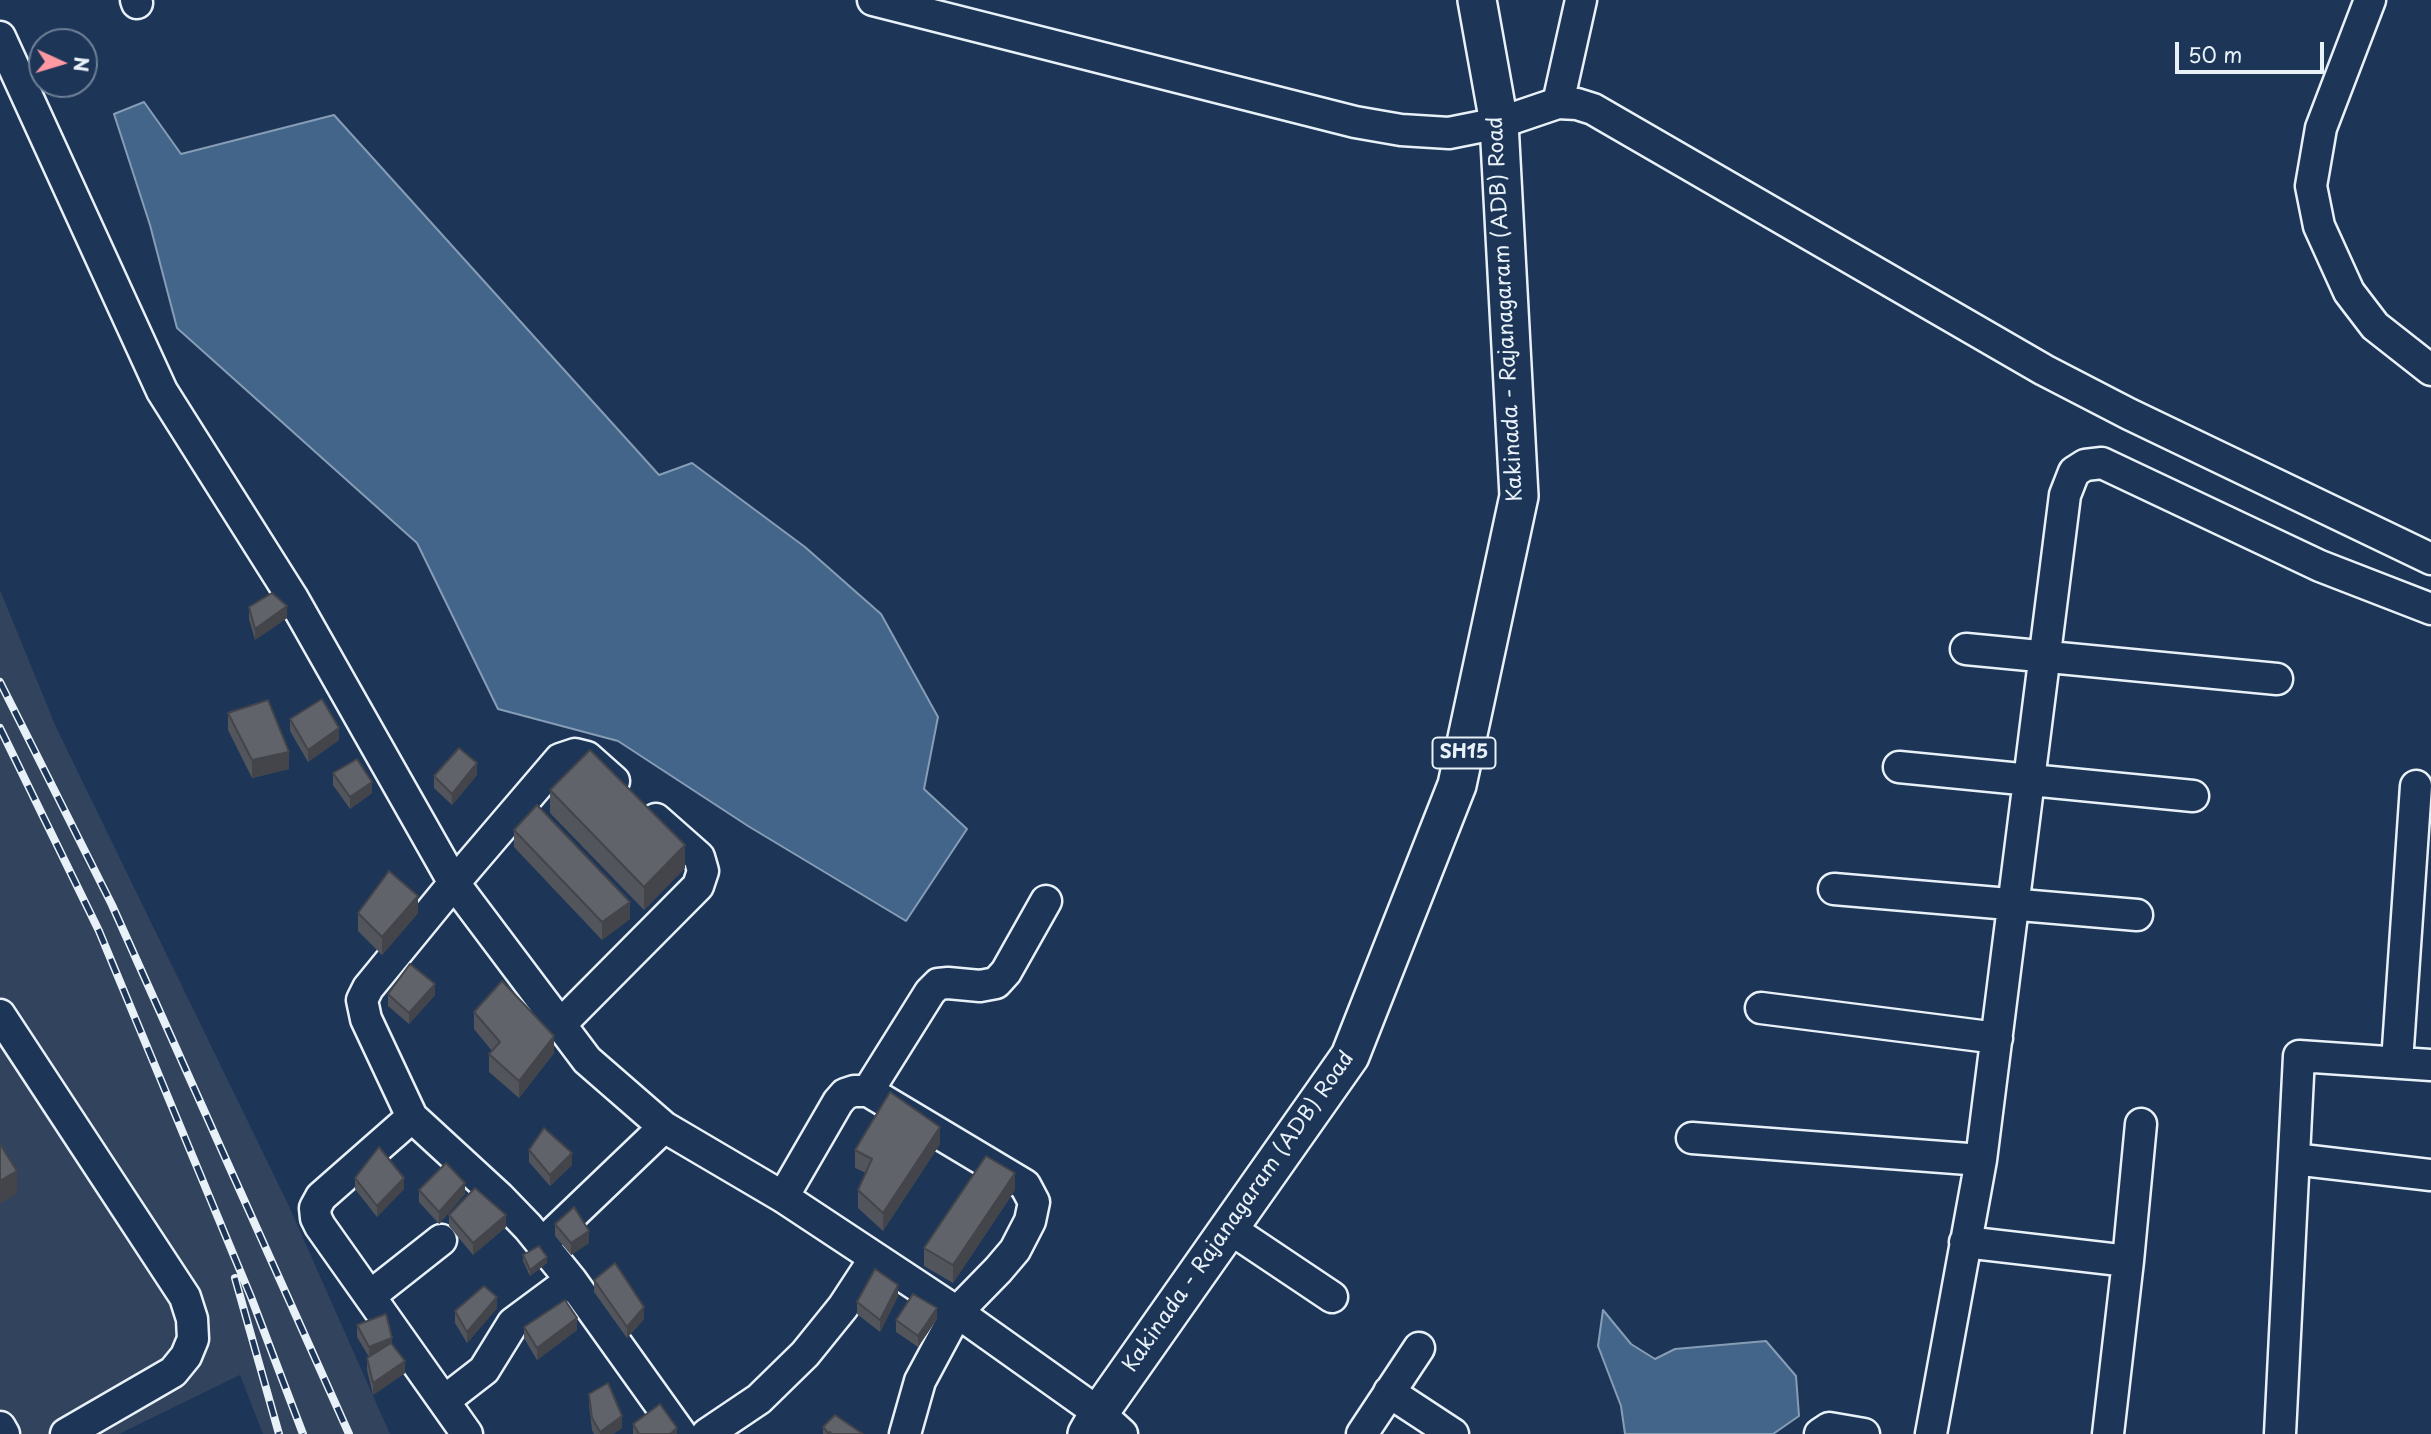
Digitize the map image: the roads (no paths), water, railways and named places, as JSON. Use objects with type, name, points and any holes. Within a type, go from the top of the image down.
[{"type":"main road","name":"Kakinada - Rajanagaram (ADB) Road","points":[[1102,1427],[1229,1228],[1350,1056],[1457,785],[1519,496],[1499,122],[1477,0]]},
{"type":"street","points":[[873,0],[1355,122],[1401,130],[1449,133],[1499,122],[1558,103],[1577,104],[1593,109],[2044,370],[2129,414],[2431,559]]},
{"type":"street","points":[[1558,103],[1581,0]]},
{"type":"street","points":[[2370,0],[2321,128],[2311,186],[2319,226],[2349,292],[2375,326],[2431,370]]},
{"type":"street","points":[[0,37],[162,391],[292,597],[454,883],[587,1060],[664,1127],[783,1197],[957,1311],[1102,1427]]},
{"type":"street","points":[[1931,1434],[1981,1160],[2065,495],[2074,472],[2085,465],[2102,463],[2320,566],[2431,609]]},
{"type":"street","points":[[1966,649],[2277,679]]},
{"type":"street","points":[[560,1025],[698,886],[703,871],[699,857],[587,757],[575,754],[560,759],[454,883],[368,988],[362,1000],[366,1019],[412,1117],[499,1197],[541,1244],[571,1280],[681,1434]]},
{"type":"street","points":[[1899,767],[2193,796]]},
{"type":"street","points":[[2397,1062],[2416,786]]},
{"type":"street","points":[[1834,889],[2137,915]]},
{"type":"street","points":[[868,1091],[930,992],[937,985],[948,983],[980,986],[996,983],[1006,971],[1046,901]]},
{"type":"street","points":[[1761,1008],[1997,1038]]},
{"type":"street","points":[[0,1015],[178,1285],[185,1297],[191,1319],[193,1339],[186,1356],[173,1372],[66,1434]]},
{"type":"street","points":[[2280,1434],[2299,1056],[2431,1065]]},
{"type":"street","points":[[783,1197],[838,1102],[845,1094],[868,1091],[1025,1185],[1034,1202],[1030,1221],[1015,1250],[957,1311],[920,1381],[905,1434]]},
{"type":"street","points":[[412,1117],[321,1197],[315,1208],[320,1226],[467,1434]]},
{"type":"street","points":[[2108,1434],[2141,1124]]},
{"type":"street","points":[[541,1244],[664,1127]]},
{"type":"street","points":[[1692,1138],[1981,1160]]},
{"type":"street","points":[[2294,1159],[2431,1175]]},
{"type":"street","points":[[1229,1228],[1332,1297]]},
{"type":"street","points":[[370,1296],[441,1240]]},
{"type":"street","points":[[1965,1242],[2128,1261]]},
{"type":"street","points":[[707,1434],[759,1399],[804,1354],[844,1307],[875,1258]]},
{"type":"street","points":[[444,1401],[484,1370],[513,1323],[571,1280]]},
{"type":"street","points":[[1362,1434],[1419,1348]]},
{"type":"street","points":[[1389,1392],[1453,1434]]},
{"type":"street","points":[[0,1427],[4,1434]]},
{"type":"street","points":[[1820,1434],[1829,1428],[1864,1434]]},
{"type":"railway","points":[[0,682],[112,905],[349,1434]]},
{"type":"railway","points":[[0,728],[99,931],[251,1297],[303,1434]]},
{"type":"railway","points":[[235,1278],[279,1434]]}]
